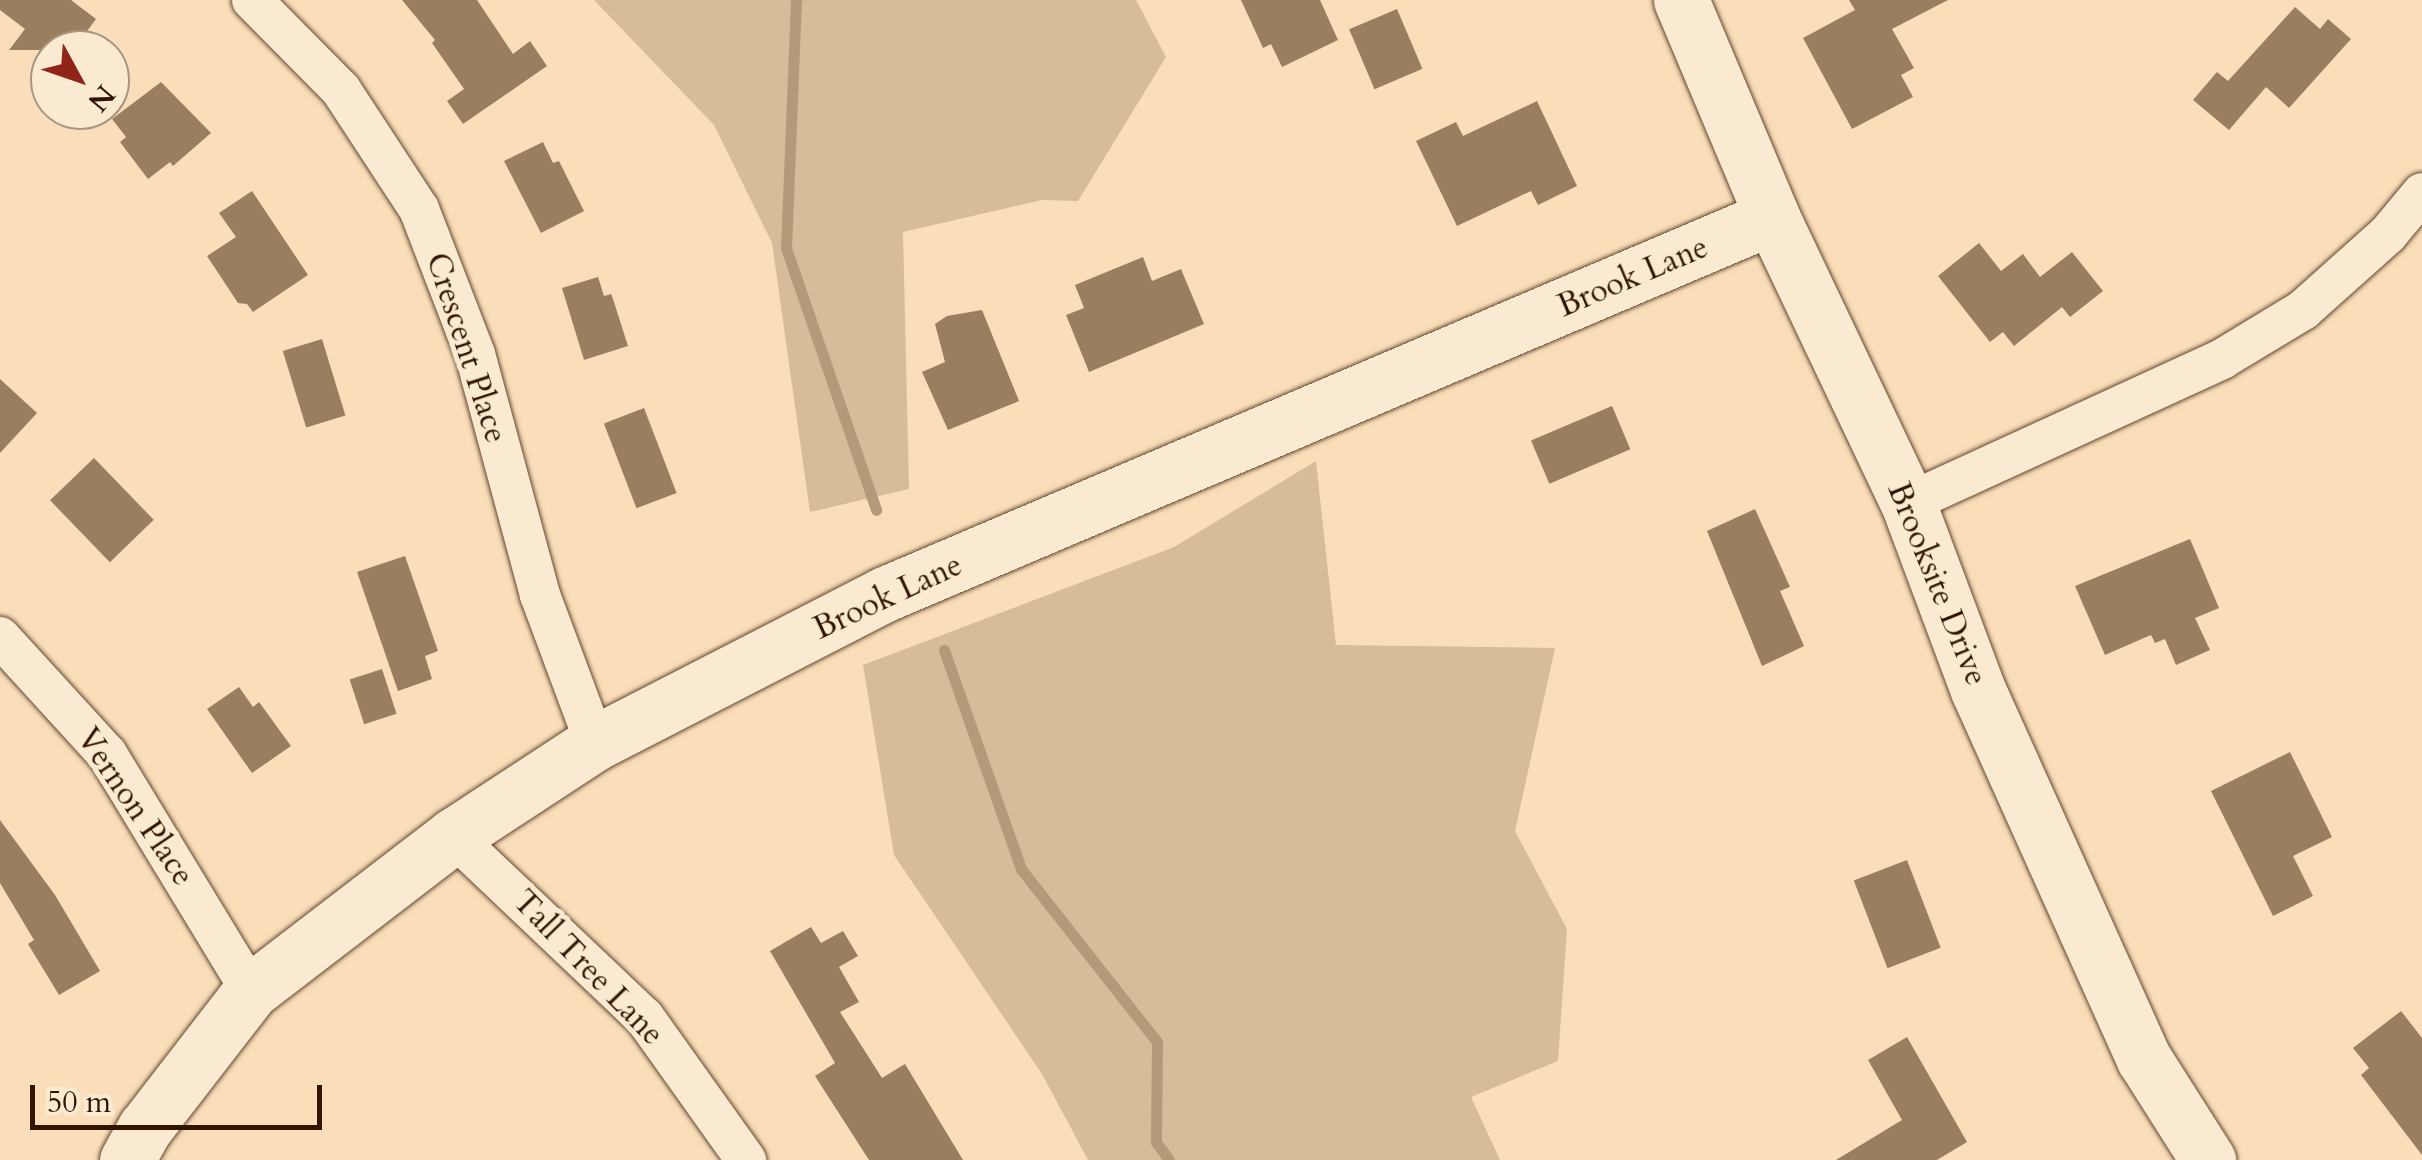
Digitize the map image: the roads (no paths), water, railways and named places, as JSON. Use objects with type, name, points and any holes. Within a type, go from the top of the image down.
[{"type":"street","name":"Crescent Place","points":[[252,0],[341,90],[418,209],[474,354],[540,596],[594,743]]},
{"type":"street","name":"Brooksite Drive","points":[[1681,0],[1772,217],[1908,502],[1978,690],[2144,1059],[2208,1160]]},
{"type":"street","points":[[1908,502],[2222,359],[2287,320],[2348,272],[2422,194]]},
{"type":"street","name":"Brook Lane","points":[[127,1160],[145,1128],[251,991],[454,836],[594,743],[885,594],[1772,217]]},
{"type":"street","name":"Vernon Place","points":[[0,637],[107,754],[251,991]]},
{"type":"street","name":"Tall Tree Lane","points":[[454,836],[644,1016],[746,1160]]},
{"type":"waterway","points":[[796,0],[786,248],[876,510]]},
{"type":"waterway","points":[[944,650],[1021,869],[1157,1042],[1156,1142],[1169,1160]]}]
